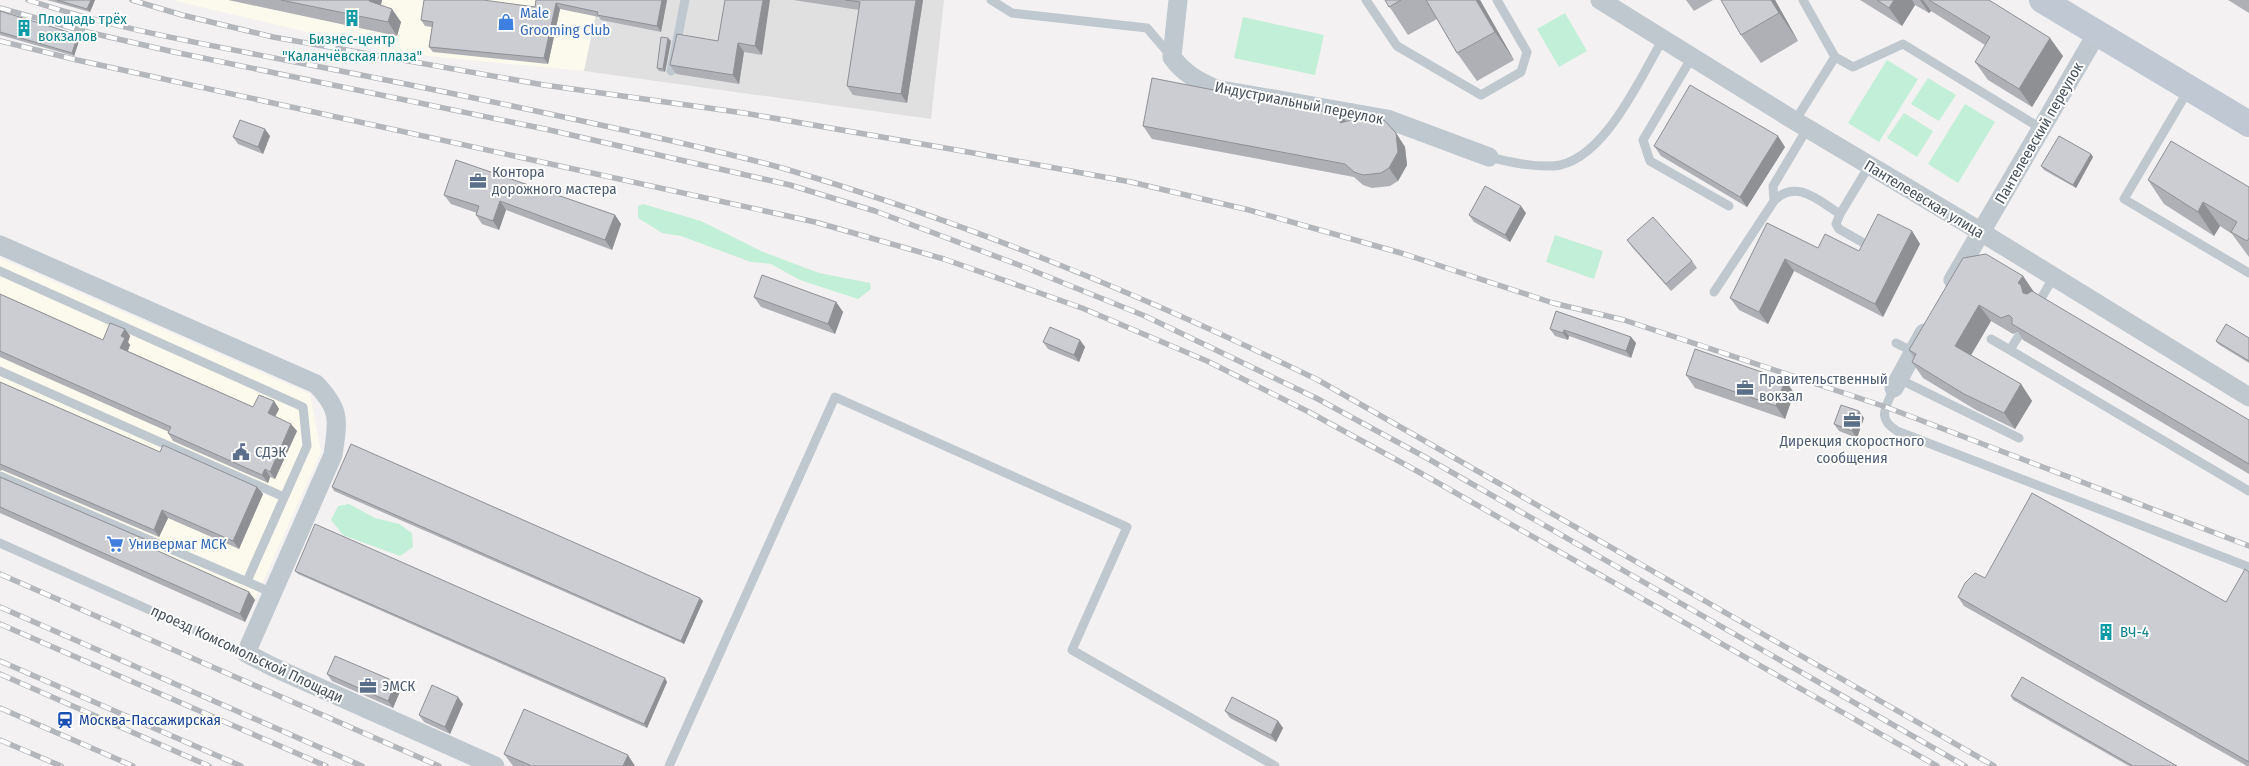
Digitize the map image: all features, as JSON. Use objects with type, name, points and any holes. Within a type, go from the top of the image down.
[{"type":"main road","points":[[2042,0],[2249,124]]},
{"type":"street","points":[[1172,57],[1178,0]]},
{"type":"street","name":"Пантелеевская улица","points":[[1600,0],[1662,40],[2249,397]]},
{"type":"street","name":"Пантелеевский переулок","points":[[1980,232],[2097,33]]},
{"type":"street","name":"Индустриальный переулок","points":[[1172,57],[1180,68],[1200,82],[1216,89],[1387,119],[1488,157]]},
{"type":"street","points":[[1946,294],[1980,232]]},
{"type":"street","points":[[0,245],[316,384],[330,398],[338,420],[333,455],[246,653]]},
{"type":"street","points":[[1897,384],[1932,319]]},
{"type":"street","name":"проезд Комсомольской Площади","points":[[246,653],[273,667],[495,766]]},
{"type":"lane","points":[[671,71],[685,0]]},
{"type":"lane","points":[[991,0],[1012,13],[1147,28],[1172,57]]},
{"type":"lane","points":[[1366,0],[1397,46],[1481,95],[1521,72],[1527,52],[1497,0]]},
{"type":"lane","points":[[1803,0],[1835,57],[1852,67],[1903,44],[2042,129]]},
{"type":"lane","points":[[1488,157],[1525,166],[1555,166],[1581,158],[1600,139],[1617,117],[1662,40]]},
{"type":"lane","points":[[1692,57],[1643,140],[1650,161],[1729,206]]},
{"type":"lane","points":[[1774,201],[1773,186],[1835,57]]},
{"type":"lane","points":[[2189,89],[2124,199],[2249,273]]},
{"type":"lane","points":[[1868,166],[1840,214],[1836,227],[1869,246]]},
{"type":"lane","points":[[1714,292],[1774,201],[1787,192],[1802,191],[1840,214]]},
{"type":"lane","points":[[0,272],[303,407],[307,446],[247,582]]},
{"type":"lane","points":[[2038,304],[2053,278]]},
{"type":"lane","points":[[2010,350],[2018,337]]},
{"type":"lane","points":[[1991,339],[2249,491]]},
{"type":"lane","points":[[1896,343],[1914,352]]},
{"type":"lane","points":[[0,371],[284,498]]},
{"type":"lane","points":[[2019,438],[1897,384],[1884,413],[1885,420],[1897,432],[2249,567]]},
{"type":"lane","points":[[669,766],[835,397],[1127,527],[1072,650],[1275,766]]},
{"type":"lane","points":[[0,476],[272,592]]},
{"type":"lane","name":"проезд Комсомольской Площади","points":[[0,543],[246,653]]},
{"type":"shaded area","points":[[172,0],[599,0],[584,71],[396,53]]},
{"type":"shaded area","points":[[599,0],[944,0],[931,119],[584,71]]},
{"type":"shaded area","points":[[0,258],[310,394],[321,452],[245,622],[0,513]]},
{"type":"green space","points":[[1565,13],[1587,51],[1559,67],[1537,29]]},
{"type":"green space","points":[[1243,17],[1324,35],[1315,75],[1234,58]]},
{"type":"green space","points":[[1887,60],[1918,79],[1879,142],[1848,123]]},
{"type":"green space","points":[[1928,78],[1956,95],[1939,121],[1911,104]]},
{"type":"green space","points":[[1965,104],[1995,122],[1958,183],[1928,164]]},
{"type":"green space","points":[[1904,113],[1933,131],[1917,157],[1887,138]]},
{"type":"green space","points":[[643,204],[701,221],[763,252],[819,273],[870,283],[871,289],[858,299],[800,280],[771,264],[751,262],[681,236],[662,233],[638,218],[638,206]]},
{"type":"green space","points":[[1555,235],[1603,251],[1594,279],[1546,262]]},
{"type":"green space","points":[[349,504],[375,518],[399,524],[412,533],[413,547],[400,556],[343,535],[331,520],[338,506]]},
{"type":"building","points":[[57,0],[91,0],[87,9]]},
{"type":"building","points":[[281,0],[369,0],[392,9],[388,22]]},
{"type":"building","points":[[424,0],[483,0],[535,7],[536,0],[662,0],[657,26],[597,15],[598,12],[556,3],[544,58],[429,47],[433,22],[421,20]]},
{"type":"building","points":[[725,0],[763,0],[755,46],[738,43],[733,75],[670,65],[677,34],[718,41]]},
{"type":"building","points":[[845,0],[916,0],[901,94],[847,86],[860,2]]},
{"type":"building","points":[[1385,0],[1401,0],[1389,7]]},
{"type":"building","points":[[1426,0],[1476,0],[1495,32],[1457,53]]},
{"type":"building","points":[[1721,0],[1771,0],[1779,13],[1741,35]]},
{"type":"building","points":[[1877,0],[1894,0],[1889,8]]},
{"type":"building","points":[[1929,0],[1989,0],[2050,38],[2019,89],[1975,62],[1990,37]]},
{"type":"building","name":"Площадь трёх вокзалов","points":[[0,11],[78,35],[72,53],[0,32]]},
{"type":"building","points":[[661,37],[668,38],[663,69],[657,68]]},
{"type":"building","points":[[1152,78],[1342,115],[1340,123],[1366,116],[1384,120],[1396,133],[1398,152],[1389,168],[1381,173],[1363,175],[1354,172],[1345,164],[1143,126]]},
{"type":"building","points":[[1690,85],[1778,136],[1740,197],[1654,146]]},
{"type":"building","points":[[240,120],[265,129],[258,147],[233,137]]},
{"type":"building","points":[[2059,136],[2091,154],[2073,185],[2041,166]]},
{"type":"building","points":[[2171,141],[2249,187],[2249,238],[2247,241],[2231,232],[2237,222],[2203,202],[2198,212],[2148,180]]},
{"type":"building","points":[[456,160],[615,215],[605,240],[500,201],[493,221],[476,215],[479,206],[444,195]]},
{"type":"building","points":[[1485,186],[1521,206],[1505,235],[1469,215]]},
{"type":"building","points":[[1878,214],[1912,231],[1875,304],[1785,259],[1759,312],[1730,298],[1767,223],[1818,248],[1825,234],[1859,251]]},
{"type":"building","points":[[1653,217],[1692,261],[1666,284],[1627,240]]},
{"type":"building","points":[[1986,254],[2023,276],[2018,283],[2021,285],[2023,293],[2027,294],[2032,291],[2249,420],[2249,464],[2012,324],[2012,318],[2009,315],[2001,318],[1979,305],[1955,346],[2021,384],[2004,413],[1964,394],[1912,362],[1916,354],[1909,350],[1963,258]]},
{"type":"building","points":[[762,275],[836,302],[828,324],[754,297]]},
{"type":"building","points":[[0,294],[103,340],[110,323],[125,329],[121,336],[125,338],[120,348],[253,407],[259,395],[274,401],[268,413],[291,424],[270,472],[265,469],[262,475],[168,433],[171,427],[0,351]]},
{"type":"building","points":[[1556,311],[1631,337],[1626,351],[1564,330],[1563,333],[1550,329]]},
{"type":"building","points":[[2226,324],[2249,338],[2249,361],[2216,341]]},
{"type":"building","points":[[1050,327],[1080,340],[1074,355],[1043,342]]},
{"type":"building","points":[[1695,349],[1785,380],[1776,406],[1686,375]]},
{"type":"building","points":[[0,382],[160,452],[163,445],[257,487],[233,541],[162,510],[154,530],[0,464]]},
{"type":"building","points":[[1841,405],[1859,411],[1852,431],[1834,424]]},
{"type":"building","points":[[351,444],[700,598],[681,641],[332,487]]},
{"type":"building","points":[[0,477],[149,541],[147,546],[249,592],[240,614],[0,507]]},
{"type":"building","name":"ВЧ-4","points":[[2032,493],[2226,602],[2245,569],[2249,572],[2249,762],[1958,597],[1965,583],[1975,573],[1985,578]]},
{"type":"building","points":[[315,524],[665,678],[644,724],[295,571]]},
{"type":"building","points":[[335,656],[396,682],[388,701],[327,674]]},
{"type":"building","points":[[2022,677],[2177,766],[2133,766],[2011,696]]},
{"type":"building","points":[[432,685],[458,697],[445,727],[419,715]]},
{"type":"building","points":[[1232,697],[1278,721],[1271,735],[1225,711]]},
{"type":"building","points":[[524,709],[628,755],[623,766],[532,766],[504,754]]},
{"type":"railway","points":[[28,0],[92,19],[156,34],[373,77],[637,133],[782,168],[919,212],[1054,263],[1187,319],[1318,380],[1994,766]]},
{"type":"railway","points":[[132,0],[182,15],[273,37],[544,85],[744,113],[968,152],[1131,182],[1249,210],[1401,253],[1553,303],[1624,320],[1886,407],[2249,546]]},
{"type":"railway","points":[[0,8],[83,31],[174,52],[545,129],[790,185],[875,211],[1019,265],[1145,316],[1316,398],[1425,457],[1965,766]]},
{"type":"railway","points":[[0,41],[77,60],[815,222],[944,259],[1082,308],[1207,361],[1309,412],[1417,471],[1937,766]]},
{"type":"railway","points":[[0,574],[439,766]]},
{"type":"railway","points":[[0,607],[362,766]]},
{"type":"railway","points":[[0,624],[326,766]]},
{"type":"railway","points":[[0,661],[241,766]]},
{"type":"railway","points":[[0,674],[209,766]]},
{"type":"railway","points":[[0,708],[133,766]]},
{"type":"railway","points":[[0,740],[61,766]]},
{"type":"place","name":"Бизнес-центр \"Каланчёвская плаза\"","points":[[352,18]]},
{"type":"place","name":"Male Grooming Club","points":[[506,22]]},
{"type":"place","name":"Площадь трёх вокзалов","points":[[24,28]]},
{"type":"place","name":"Контора дорожного мастера","points":[[478,181]]},
{"type":"place","name":"Правительственный вокзал","points":[[1745,388]]},
{"type":"place","name":"Дирекция скоростного сообщения","points":[[1852,420]]},
{"type":"place","name":"СДЭК","points":[[241,452]]},
{"type":"place","name":"Универмаг МСК","points":[[115,544]]},
{"type":"place","name":"ВЧ-4","points":[[2106,632]]},
{"type":"place","name":"ЭМСК","points":[[368,686]]},
{"type":"place","name":"Москва-Пассажирская","points":[[65,720]]}]
